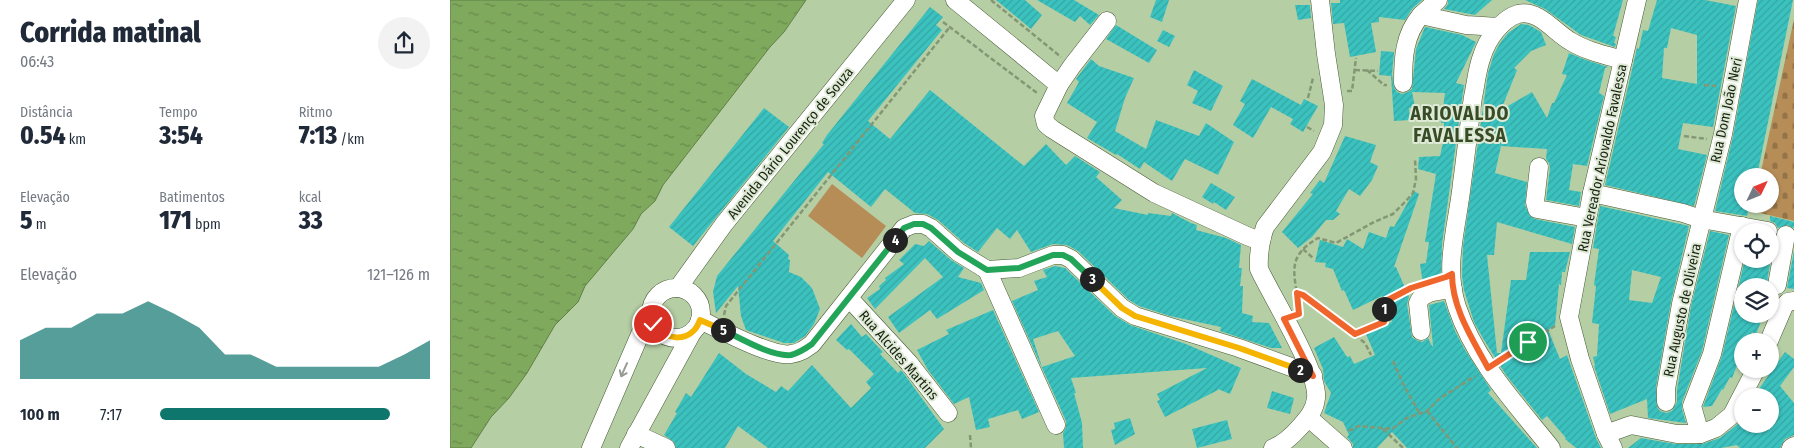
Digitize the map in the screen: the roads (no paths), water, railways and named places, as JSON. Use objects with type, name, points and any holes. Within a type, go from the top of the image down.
[{"type":"street","name":"Avenida Dário Lourenço de Souza","points":[[678,288],[724,224],[906,0]]},
{"type":"street","points":[[1273,448],[1286,441],[1309,418],[1317,396],[1313,376],[1259,269],[1258,254],[1260,240],[1270,220],[1322,152],[1333,125],[1334,106],[1320,0]]},
{"type":"street","points":[[1403,83],[1406,41],[1414,24],[1421,15],[1438,0]]},
{"type":"street","name":"Rua Vereador Ariovaldo Favalessa","points":[[1609,441],[1580,359],[1569,317],[1592,193],[1637,0]]},
{"type":"street","name":"Rua Dom João Neri","points":[[1701,219],[1722,134],[1748,0]]},
{"type":"street","points":[[962,2],[1059,85]]},
{"type":"street","points":[[1551,448],[1488,368],[1463,322],[1453,289],[1452,260],[1454,235],[1474,90],[1482,55],[1488,42],[1499,27],[1512,17],[1528,13],[1536,16],[1569,41],[1586,49],[1623,60]]},
{"type":"street","points":[[1421,15],[1466,25],[1499,27]]},
{"type":"street","points":[[1107,21],[1059,85],[1044,116],[1046,124],[1154,193],[1195,213],[1260,240]]},
{"type":"street","points":[[1538,167],[1535,202],[1537,209],[1587,218]]},
{"type":"street","points":[[1592,193],[1683,213],[1701,219],[1734,225]]},
{"type":"street","name":"Rua Augusto de Oliveira","points":[[1666,402],[1666,389],[1682,304],[1701,219]]},
{"type":"street","points":[[651,309],[653,324],[664,335],[679,338],[697,326],[719,328],[775,354],[790,355],[802,351],[812,344],[904,228],[914,224],[923,224],[931,228],[958,252],[987,270],[1056,424]]},
{"type":"street","points":[[987,270],[1019,268],[1053,255],[1063,255],[1078,265],[1122,308],[1135,316],[1239,348],[1313,376]]},
{"type":"street","points":[[1700,434],[1692,406],[1712,354],[1734,260]]},
{"type":"street","points":[[590,448],[655,299],[667,289],[678,288],[688,291],[697,299],[701,309],[697,326],[633,441],[666,448]]},
{"type":"street","points":[[1421,331],[1419,299],[1426,294],[1453,289]]},
{"type":"street","name":"Rua Alcides Martins","points":[[849,298],[910,364],[948,412]]},
{"type":"street","points":[[1772,333],[1784,306],[1791,301]]},
{"type":"street","points":[[1609,441],[1631,425],[1677,434],[1700,434],[1716,428],[1732,415],[1751,378]]},
{"type":"street","points":[[1309,418],[1341,446]]},
{"type":"water","points":[[450,0],[806,0],[784,32],[770,47],[663,185],[655,201],[641,214],[633,229],[585,286],[578,302],[555,325],[527,373],[509,398],[491,417],[471,448],[450,448]]},
{"type":"district","name":"ARIOVALDO FAVALESSA","points":[[1460,124]]}]
